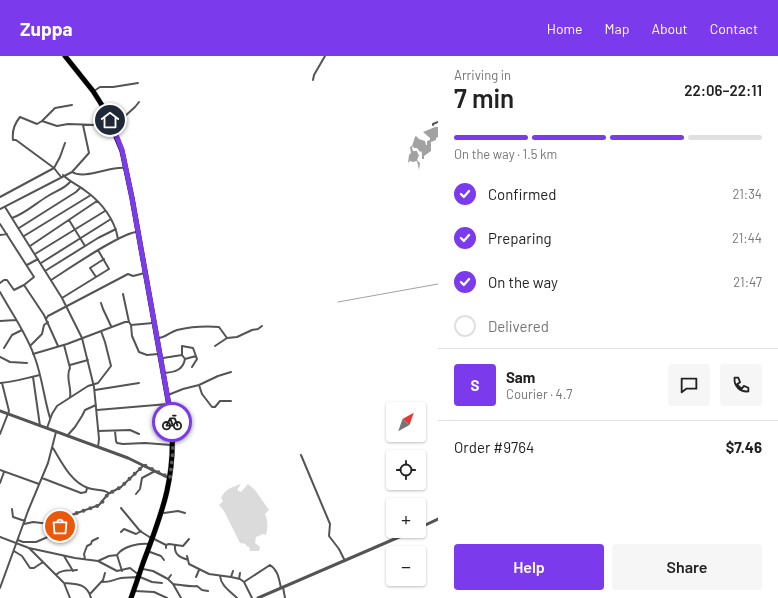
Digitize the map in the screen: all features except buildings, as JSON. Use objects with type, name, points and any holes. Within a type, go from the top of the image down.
[{"type":"highway","points":[[65,56],[94,90]]},
{"type":"highway","points":[[68,56],[94,90],[112,120],[121,141],[128,169],[159,338],[174,434],[174,462],[171,485],[164,512],[139,573],[132,598]]},
{"type":"highway","points":[[112,120],[126,168],[154,323],[165,373],[173,445],[170,478],[165,503],[150,552],[139,573],[132,598]]},
{"type":"street","points":[[312,80],[325,56]]},
{"type":"street","points":[[94,90],[100,87],[113,87],[138,83]]},
{"type":"street","points":[[42,121],[57,126],[68,124],[97,125],[125,116],[139,102]]},
{"type":"street","points":[[72,105],[55,108],[37,124],[20,117],[15,125],[12,140],[16,140],[54,168],[70,182],[86,190],[98,201],[111,219],[116,229],[118,239]]},
{"type":"street","points":[[433,125],[432,124],[438,122]]},
{"type":"street","points":[[0,209],[72,172],[89,152],[82,125]]},
{"type":"street","points":[[0,197],[54,168],[65,143]]},
{"type":"street","points":[[72,172],[84,174],[121,167],[126,168]]},
{"type":"street","points":[[12,218],[29,210],[70,182]]},
{"type":"street","points":[[19,228],[80,188]]},
{"type":"street","points":[[24,236],[91,195]]},
{"type":"street","points":[[30,246],[98,201]]},
{"type":"street","points":[[5,206],[62,298],[82,338],[95,390],[99,442],[98,448]]},
{"type":"street","points":[[35,254],[105,211]]},
{"type":"street","points":[[41,263],[111,219]]},
{"type":"street","points":[[69,220],[86,246]]},
{"type":"street","points":[[0,283],[7,280],[14,290],[34,278],[1,225]]},
{"type":"street","points":[[45,271],[116,229]]},
{"type":"street","points":[[51,280],[98,250],[131,232],[138,232]]},
{"type":"street","points":[[0,235],[7,234]]},
{"type":"street","points":[[62,298],[109,269],[98,250]]},
{"type":"street","points":[[27,265],[38,259]]},
{"type":"street","points":[[96,278],[90,268],[104,259]]},
{"type":"street","points":[[46,319],[48,316],[66,306],[128,274],[133,276],[146,273]]},
{"type":"street","points":[[24,284],[48,322],[58,346]]},
{"type":"street","points":[[0,292],[30,346],[40,375],[50,418]]},
{"type":"street","points":[[123,294],[131,325],[132,336],[140,352],[147,355],[182,355]]},
{"type":"street","points":[[101,303],[111,326]]},
{"type":"street","points":[[44,315],[48,316]]},
{"type":"street","points":[[0,324],[0,321],[16,320]]},
{"type":"street","points":[[30,346],[42,334],[44,325],[48,322]]},
{"type":"street","points":[[33,354],[82,338],[111,326],[129,322]]},
{"type":"street","points":[[131,325],[154,323]]},
{"type":"street","points":[[159,338],[177,330],[210,326],[219,327],[227,338]]},
{"type":"street","points":[[215,346],[227,338],[238,337],[262,326]]},
{"type":"street","points":[[4,348],[12,335],[22,330]]},
{"type":"street","points":[[47,428],[55,408],[70,397],[98,383],[111,365],[101,331]]},
{"type":"street","points":[[64,344],[70,365],[68,373],[70,397]]},
{"type":"street","points":[[185,359],[182,355],[183,346],[192,347],[196,356],[196,362],[192,367]]},
{"type":"street","points":[[185,359],[196,356]]},
{"type":"street","points":[[0,357],[10,362],[27,363]]},
{"type":"street","points":[[165,373],[178,370],[182,366],[185,359]]},
{"type":"street","points":[[70,365],[88,360]]},
{"type":"street","points":[[168,395],[199,385],[214,377],[231,372]]},
{"type":"street","points":[[0,434],[8,414],[7,401],[1,383],[10,381],[16,382],[23,378],[40,375]]},
{"type":"street","points":[[33,377],[40,426]]},
{"type":"street","points":[[95,390],[139,383]]},
{"type":"street","points":[[199,385],[202,394],[212,408],[215,407],[219,401],[231,401]]},
{"type":"street","points":[[97,410],[169,403]]},
{"type":"street","points":[[67,436],[75,427],[85,410],[96,405]]},
{"type":"street","points":[[0,411],[144,465],[170,478]]},
{"type":"street","points":[[98,430],[130,430],[139,434]]},
{"type":"street","points":[[115,431],[116,441],[120,444],[145,443],[163,446],[173,445]]},
{"type":"street","points":[[0,586],[53,448],[56,432]]},
{"type":"street","points":[[53,448],[77,482],[87,488],[102,489],[109,493]]},
{"type":"street","points":[[301,455],[330,524],[329,536],[339,549],[345,561]]},
{"type":"street","points":[[18,540],[23,542],[37,542],[53,533],[69,516],[74,513],[100,505],[109,493],[121,487],[144,465]]},
{"type":"street","points":[[0,470],[39,484]]},
{"type":"street","points":[[136,494],[140,490],[142,478],[155,471]]},
{"type":"street","points":[[0,483],[4,472]]},
{"type":"street","points":[[42,478],[77,492],[85,492],[87,488]]},
{"type":"street","points":[[121,508],[141,531],[166,546],[169,544],[184,546],[189,539]]},
{"type":"street","points":[[12,509],[12,515],[14,517],[25,521]]},
{"type":"street","points":[[164,512],[178,511],[185,513]]},
{"type":"street","points":[[426,525],[438,519]]},
{"type":"street","points":[[23,525],[29,522],[50,524],[62,523]]},
{"type":"street","points":[[121,532],[124,529],[136,534],[141,531]]},
{"type":"street","points":[[0,538],[29,548],[75,558],[85,558],[98,561],[114,570],[122,571],[130,568],[152,582],[162,583]]},
{"type":"street","points":[[85,558],[84,554],[86,546],[98,538]]},
{"type":"street","points":[[258,598],[397,538]]},
{"type":"street","points":[[98,561],[109,556],[118,555],[124,548],[142,544],[150,544]]},
{"type":"street","points":[[175,545],[175,552],[179,557],[188,560]]},
{"type":"street","points":[[29,548],[64,583],[70,598]]},
{"type":"street","points":[[14,551],[22,556],[30,568],[34,568],[43,562]]},
{"type":"street","points":[[150,552],[161,556],[164,560]]},
{"type":"street","points":[[63,555],[73,571]]},
{"type":"street","points":[[118,555],[122,571]]},
{"type":"street","points":[[187,556],[189,565],[199,570],[210,574],[239,579],[244,582],[252,598]]},
{"type":"street","points":[[244,582],[270,565],[274,568],[278,575],[285,598]]},
{"type":"street","points":[[56,575],[58,572],[78,570]]},
{"type":"street","points":[[196,577],[199,570]]},
{"type":"street","points":[[102,582],[111,582],[122,578],[130,579],[139,573],[153,571],[168,579],[173,584],[181,598]]},
{"type":"street","points":[[231,577],[233,571]]},
{"type":"street","points":[[91,597],[95,588],[102,582],[105,573]]},
{"type":"street","points":[[239,579],[240,573]]},
{"type":"street","points":[[168,579],[171,575]]},
{"type":"street","points":[[220,575],[220,579],[225,587],[237,598]]},
{"type":"street","points":[[64,583],[78,584],[84,587],[91,597]]},
{"type":"street","points":[[173,584],[188,587],[198,586],[202,590],[208,591]]},
{"type":"street","points":[[135,591],[154,592],[167,598]]},
{"type":"shaded area","points":[[438,127],[438,137],[436,140],[431,142],[431,151],[424,156],[424,159],[422,159],[421,151],[420,152],[413,146],[412,148],[413,151],[417,151],[419,155],[417,160],[420,163],[419,170],[417,161],[410,161],[408,163],[409,155],[411,153],[410,147],[412,146],[416,136],[425,141],[427,145],[427,141],[430,140],[430,138],[423,132]]},
{"type":"shaded area","points":[[241,484],[237,490],[241,492],[248,484],[255,490],[269,510],[265,514],[267,519],[266,535],[263,534],[256,537],[255,543],[260,547],[259,551],[250,551],[246,544],[240,543],[224,511],[219,505],[223,501],[221,498],[227,490]]},
{"type":"waterway","points":[[338,302],[438,284]]},
{"type":"way so far","points":[[60,526],[69,516],[100,505],[109,493],[116,491],[144,465],[170,478],[173,451],[172,422]]},
{"type":"route","points":[[110,120],[122,150],[131,192],[172,422]]}]
